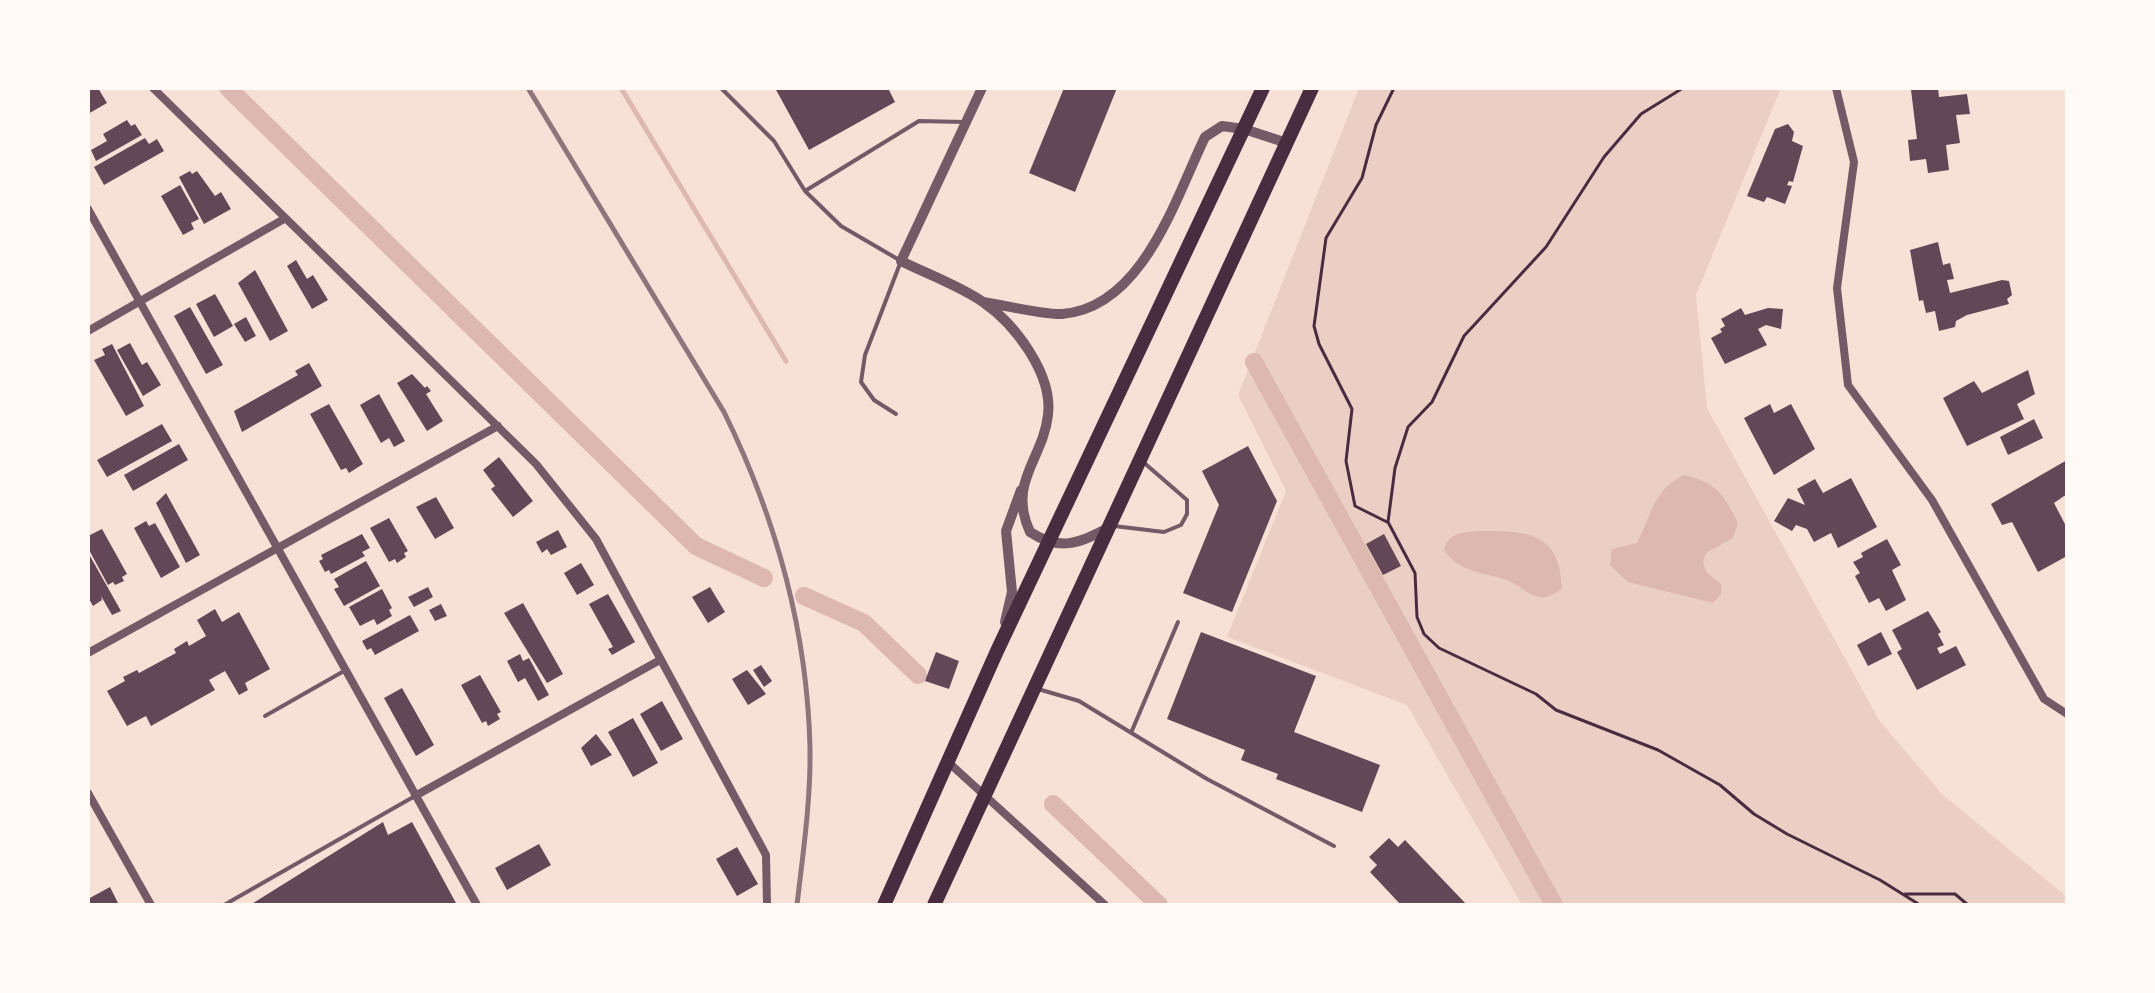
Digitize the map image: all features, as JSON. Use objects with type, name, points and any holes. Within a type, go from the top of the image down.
[{"type":"highway","points":[[884,905],[997,651],[1263,88]]},
{"type":"highway","points":[[934,905],[1312,88]]},
{"type":"street","points":[[153,88],[498,426],[574,508],[613,573],[766,855],[767,904]]},
{"type":"street","points":[[982,88],[901,261],[983,302],[1017,333],[1043,378],[1049,415],[1006,531],[1012,592],[997,651]]},
{"type":"street","points":[[1836,88],[1854,162],[1837,288],[1848,385],[1932,500],[2044,699],[2067,714]]},
{"type":"street","points":[[983,302],[1062,314],[1091,304],[1119,288],[1143,265],[1205,137],[1222,126],[1244,129],[1287,143]]},
{"type":"street","points":[[88,209],[477,905]]},
{"type":"street","points":[[88,331],[284,219]]},
{"type":"street","points":[[88,653],[498,426]]},
{"type":"street","points":[[1022,488],[1030,532],[1048,542],[1073,544],[1112,525]]},
{"type":"street","points":[[415,796],[660,660]]},
{"type":"street","points":[[948,762],[1105,905]]},
{"type":"street","points":[[88,793],[151,905]]},
{"type":"lane","points":[[721,88],[774,141],[805,191],[841,226],[901,261],[865,355],[861,382],[874,400],[896,414]]},
{"type":"lane","points":[[805,191],[919,121],[967,122]]},
{"type":"lane","points":[[1112,525],[1164,532],[1181,525],[1187,514],[1187,500],[1141,460]]},
{"type":"lane","points":[[1131,733],[1178,622]]},
{"type":"lane","points":[[265,716],[344,671]]},
{"type":"lane","points":[[1036,688],[1079,701],[1207,779],[1334,846]]},
{"type":"lane","points":[[224,905],[415,796]]},
{"type":"path","points":[[1388,522],[1355,506],[1346,461],[1352,409],[1319,344],[1314,326],[1326,238],[1362,178],[1376,125],[1394,88]]},
{"type":"path","points":[[1683,88],[1673,91],[1641,114],[1604,157],[1546,247],[1464,336],[1432,402],[1408,427],[1395,468],[1388,522],[1415,573],[1417,617],[1424,634],[1439,648],[1536,694],[1556,710],[1658,750],[1720,785],[1754,814],[1787,834],[1905,894],[1920,905]]},
{"type":"path","points":[[1905,894],[1938,891],[1955,894],[1968,905]]},
{"type":"shaded area","points":[[1359,88],[1781,88],[1696,295],[1707,408],[1879,720],[1942,794],[2067,897],[2067,905],[1522,905],[1407,705],[1227,637],[1286,491],[1238,395]]},
{"type":"shaded area","points":[[1684,475],[1718,491],[1738,523],[1733,538],[1706,553],[1703,561],[1706,572],[1722,585],[1721,594],[1713,603],[1628,582],[1610,565],[1612,549],[1637,543],[1659,495]]},
{"type":"shaded area","points":[[1478,531],[1511,532],[1537,538],[1555,555],[1562,589],[1548,596],[1535,596],[1502,578],[1458,564],[1444,550],[1453,537]]},
{"type":"building","points":[[88,88],[98,88],[107,103],[88,114]]},
{"type":"building","points":[[775,88],[888,88],[895,102],[809,150]]},
{"type":"building","points":[[1064,88],[1117,88],[1075,192],[1029,173]]},
{"type":"building","points":[[1938,88],[1939,97],[1967,94],[1970,114],[1956,115],[1960,143],[1946,145],[1949,170],[1928,173],[1926,159],[1910,161],[1908,140],[1917,139],[1911,90]]},
{"type":"building","points":[[127,120],[131,126],[135,124],[142,135],[96,161],[91,150],[107,141],[103,134]]},
{"type":"building","points":[[1788,124],[1794,132],[1792,141],[1803,146],[1793,182],[1789,181],[1787,185],[1792,186],[1785,204],[1767,197],[1764,202],[1747,196],[1775,129]]},
{"type":"building","points":[[145,138],[149,144],[157,139],[164,151],[104,185],[94,167]]},
{"type":"building","points":[[190,171],[192,174],[197,171],[215,196],[221,192],[231,209],[204,224],[179,177]]},
{"type":"building","points":[[180,185],[199,219],[191,223],[194,229],[183,235],[161,196]]},
{"type":"building","points":[[1938,242],[1943,265],[1950,263],[1954,279],[1947,280],[1950,293],[2009,281],[2012,295],[2007,299],[2009,304],[1967,315],[1956,321],[1955,327],[1939,331],[1935,311],[1926,313],[1923,300],[1919,301],[1910,250]]},
{"type":"building","points":[[296,260],[307,279],[313,275],[328,300],[312,309],[287,266]]},
{"type":"building","points":[[255,270],[288,331],[270,341],[238,283]]},
{"type":"building","points":[[215,294],[233,326],[214,337],[196,304]]},
{"type":"building","points":[[190,307],[223,365],[206,374],[174,316]]},
{"type":"building","points":[[1741,308],[1745,315],[1768,308],[1783,309],[1781,329],[1766,325],[1758,329],[1767,345],[1725,364],[1711,338],[1722,332],[1720,329],[1725,326],[1721,319]]},
{"type":"building","points":[[246,317],[256,336],[245,342],[234,324]]},
{"type":"building","points":[[130,343],[142,365],[147,362],[161,385],[143,396],[117,350]]},
{"type":"building","points":[[112,344],[144,406],[126,416],[94,360],[105,355],[102,349]]},
{"type":"building","points":[[309,363],[322,386],[242,432],[234,411],[298,375],[295,371]]},
{"type":"building","points":[[2028,370],[2035,394],[2017,404],[2024,419],[1967,446],[1943,398],[1974,381],[1982,393]]},
{"type":"building","points":[[412,374],[431,391],[426,394],[443,421],[427,431],[397,383]]},
{"type":"building","points":[[379,394],[405,441],[394,447],[389,438],[381,443],[360,405]]},
{"type":"building","points":[[329,404],[363,464],[349,473],[346,468],[341,470],[310,414]]},
{"type":"building","points":[[1770,404],[1774,413],[1791,404],[1815,449],[1774,475],[1744,418]]},
{"type":"building","points":[[2034,419],[2043,438],[2008,455],[2000,437]]},
{"type":"building","points":[[162,424],[172,441],[107,477],[97,460]]},
{"type":"building","points":[[179,444],[188,460],[133,491],[124,475]]},
{"type":"building","points":[[1248,446],[1277,501],[1232,612],[1183,593],[1219,505],[1202,471]]},
{"type":"building","points":[[499,457],[533,501],[513,517],[491,489],[495,486],[483,470]]},
{"type":"building","points":[[2067,460],[2067,494],[2054,503],[2067,528],[2067,556],[2038,572],[2012,522],[2002,525],[1991,504]]},
{"type":"building","points":[[1851,478],[1877,527],[1838,548],[1831,533],[1814,542],[1807,529],[1796,525],[1792,531],[1774,521],[1788,498],[1805,505],[1797,489],[1815,479],[1823,493]]},
{"type":"building","points":[[166,493],[200,555],[186,563],[156,503]]},
{"type":"building","points":[[436,497],[454,528],[435,539],[416,507]]},
{"type":"building","points":[[389,518],[408,551],[404,553],[406,557],[397,563],[395,559],[389,562],[370,528]]},
{"type":"building","points":[[146,521],[149,526],[155,523],[180,567],[161,578],[134,528]]},
{"type":"building","points":[[102,529],[127,574],[122,577],[124,581],[115,585],[113,582],[108,585],[88,548],[88,536]]},
{"type":"building","points":[[558,530],[567,547],[551,555],[547,549],[542,553],[536,542]]},
{"type":"building","points":[[362,534],[370,548],[362,552],[365,556],[331,574],[329,570],[325,572],[319,561],[323,559],[321,555]]},
{"type":"building","points":[[1384,534],[1401,566],[1383,575],[1366,544]]},
{"type":"building","points":[[1887,539],[1901,565],[1892,570],[1906,600],[1886,611],[1879,598],[1869,603],[1855,576],[1860,573],[1853,562],[1863,557],[1861,553]]},
{"type":"building","points":[[90,556],[121,611],[112,615],[101,596],[102,600],[93,606],[88,597]]},
{"type":"building","points":[[366,561],[380,586],[344,606],[334,589],[339,587],[334,579]]},
{"type":"building","points":[[581,563],[594,585],[577,595],[564,573]]},
{"type":"building","points":[[428,587],[433,597],[414,607],[408,597]]},
{"type":"building","points":[[710,587],[725,612],[708,623],[692,597]]},
{"type":"building","points":[[382,589],[392,608],[389,610],[392,616],[377,625],[374,619],[360,626],[349,607]]},
{"type":"building","points":[[608,594],[635,642],[612,655],[608,649],[613,647],[589,604]]},
{"type":"building","points":[[523,603],[563,674],[547,683],[504,613]]},
{"type":"building","points":[[441,604],[447,616],[435,621],[429,610]]},
{"type":"building","points":[[215,609],[222,622],[239,612],[270,669],[245,683],[248,690],[239,695],[225,671],[209,680],[215,690],[151,726],[146,716],[127,726],[107,691],[125,681],[123,677],[137,670],[139,673],[176,653],[174,649],[187,641],[189,646],[206,636],[197,620]]},
{"type":"building","points":[[1928,611],[1941,632],[1938,634],[1944,645],[1937,648],[1940,654],[1956,646],[1966,665],[1917,690],[1897,652],[1902,649],[1892,630]]},
{"type":"building","points":[[410,615],[419,631],[375,655],[371,648],[367,650],[362,641]]},
{"type":"building","points":[[1201,632],[1316,676],[1294,732],[1380,765],[1362,812],[1276,779],[1278,774],[1241,760],[1245,750],[1167,719]]},
{"type":"building","points":[[1881,632],[1892,654],[1868,666],[1857,645]]},
{"type":"building","points":[[936,652],[959,661],[949,689],[925,681]]},
{"type":"building","points":[[520,654],[523,661],[529,658],[549,695],[538,701],[525,678],[518,682],[507,661]]},
{"type":"building","points":[[761,665],[772,681],[764,687],[753,670]]},
{"type":"building","points":[[747,670],[766,694],[748,705],[732,679]]},
{"type":"building","points":[[480,675],[501,712],[497,714],[500,719],[488,726],[486,721],[482,723],[461,685]]},
{"type":"building","points":[[402,688],[434,745],[416,756],[384,698]]},
{"type":"building","points":[[662,701],[683,739],[661,751],[640,714]]},
{"type":"building","points":[[633,718],[658,763],[633,777],[608,732]]},
{"type":"building","points":[[596,734],[612,755],[591,766],[581,748]]},
{"type":"building","points":[[383,822],[388,835],[412,822],[457,905],[250,905]]},
{"type":"building","points":[[1389,838],[1398,847],[1405,840],[1467,905],[1401,905],[1370,872],[1377,865],[1369,857]]},
{"type":"building","points":[[539,844],[551,865],[507,890],[495,868]]},
{"type":"building","points":[[737,847],[758,884],[737,896],[716,859]]},
{"type":"building","points":[[110,887],[119,905],[88,905],[88,899]]},
{"type":"waterway","points":[[228,88],[696,546],[764,578]]},
{"type":"waterway","points":[[621,88],[786,361]]},
{"type":"waterway","points":[[1254,362],[1554,905]]},
{"type":"waterway","points":[[804,596],[864,623],[918,675]]},
{"type":"waterway","points":[[1053,804],[1159,905]]},
{"type":"railway","points":[[528,88],[724,412],[759,492],[773,533],[795,617],[808,703],[809,786],[797,905]]}]
